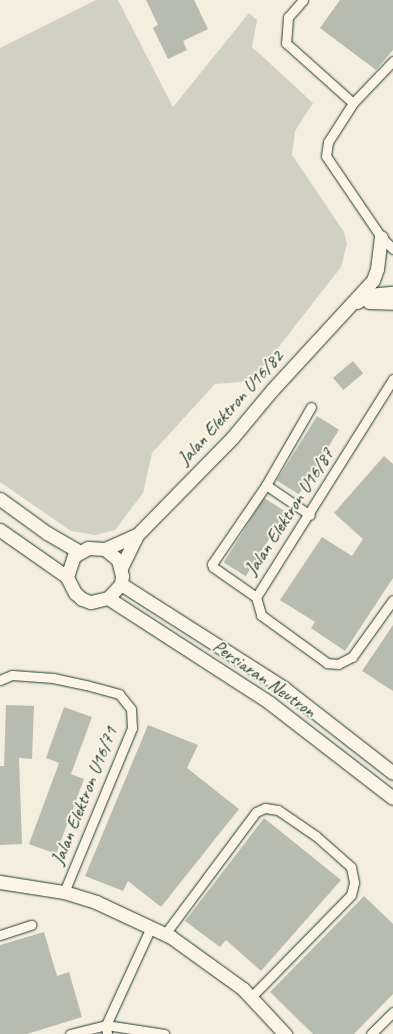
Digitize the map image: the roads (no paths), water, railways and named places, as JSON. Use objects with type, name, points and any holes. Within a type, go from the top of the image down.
[{"type":"street","points":[[303,0],[288,17],[286,43],[353,103]]},
{"type":"street","points":[[393,61],[353,103],[328,142],[326,156],[381,236],[393,249]]},
{"type":"street","points":[[352,305],[375,274],[381,236]]},
{"type":"street","points":[[352,305],[368,295],[393,293]]},
{"type":"street","points":[[352,305],[367,302],[393,303]]},
{"type":"street","name":"Jalan Elektron U16/82","points":[[137,535],[232,438],[272,390],[352,305]]},
{"type":"street","name":"Jalan Elektron U16/87","points":[[393,379],[310,515],[256,597],[261,615],[327,662],[338,664],[352,658],[393,600]]},
{"type":"street","points":[[256,597],[212,565],[266,485],[311,407]]},
{"type":"street","points":[[266,485],[310,515]]},
{"type":"street","points":[[0,498],[47,533],[80,552]]},
{"type":"street","points":[[0,530],[67,577],[75,594],[90,602],[108,598],[121,584],[122,568],[137,535]]},
{"type":"street","points":[[67,577],[70,562],[80,552],[88,548],[105,549],[137,535]]},
{"type":"street","points":[[105,549],[113,554],[122,568]]},
{"type":"street","name":"Persiaran Neutron","points":[[121,584],[284,688],[393,773]]},
{"type":"street","name":"Persiaran Neutron","points":[[108,598],[270,703],[393,798]]},
{"type":"street","name":"Jalan Elektron U16/71","points":[[0,680],[12,675],[53,678],[80,683],[119,694],[132,709],[132,728],[64,892]]},
{"type":"street","points":[[165,934],[256,812],[265,808],[278,810],[316,836],[351,867],[354,883],[351,896],[251,997]]},
{"type":"street","points":[[0,882],[64,892],[96,902],[165,934],[251,997],[285,1034]]},
{"type":"street","points":[[0,934],[31,925]]},
{"type":"street","points":[[107,1029],[151,927]]},
{"type":"street","points":[[371,1034],[393,1012]]},
{"type":"street","points":[[70,1034],[107,1029],[164,1034]]}]
